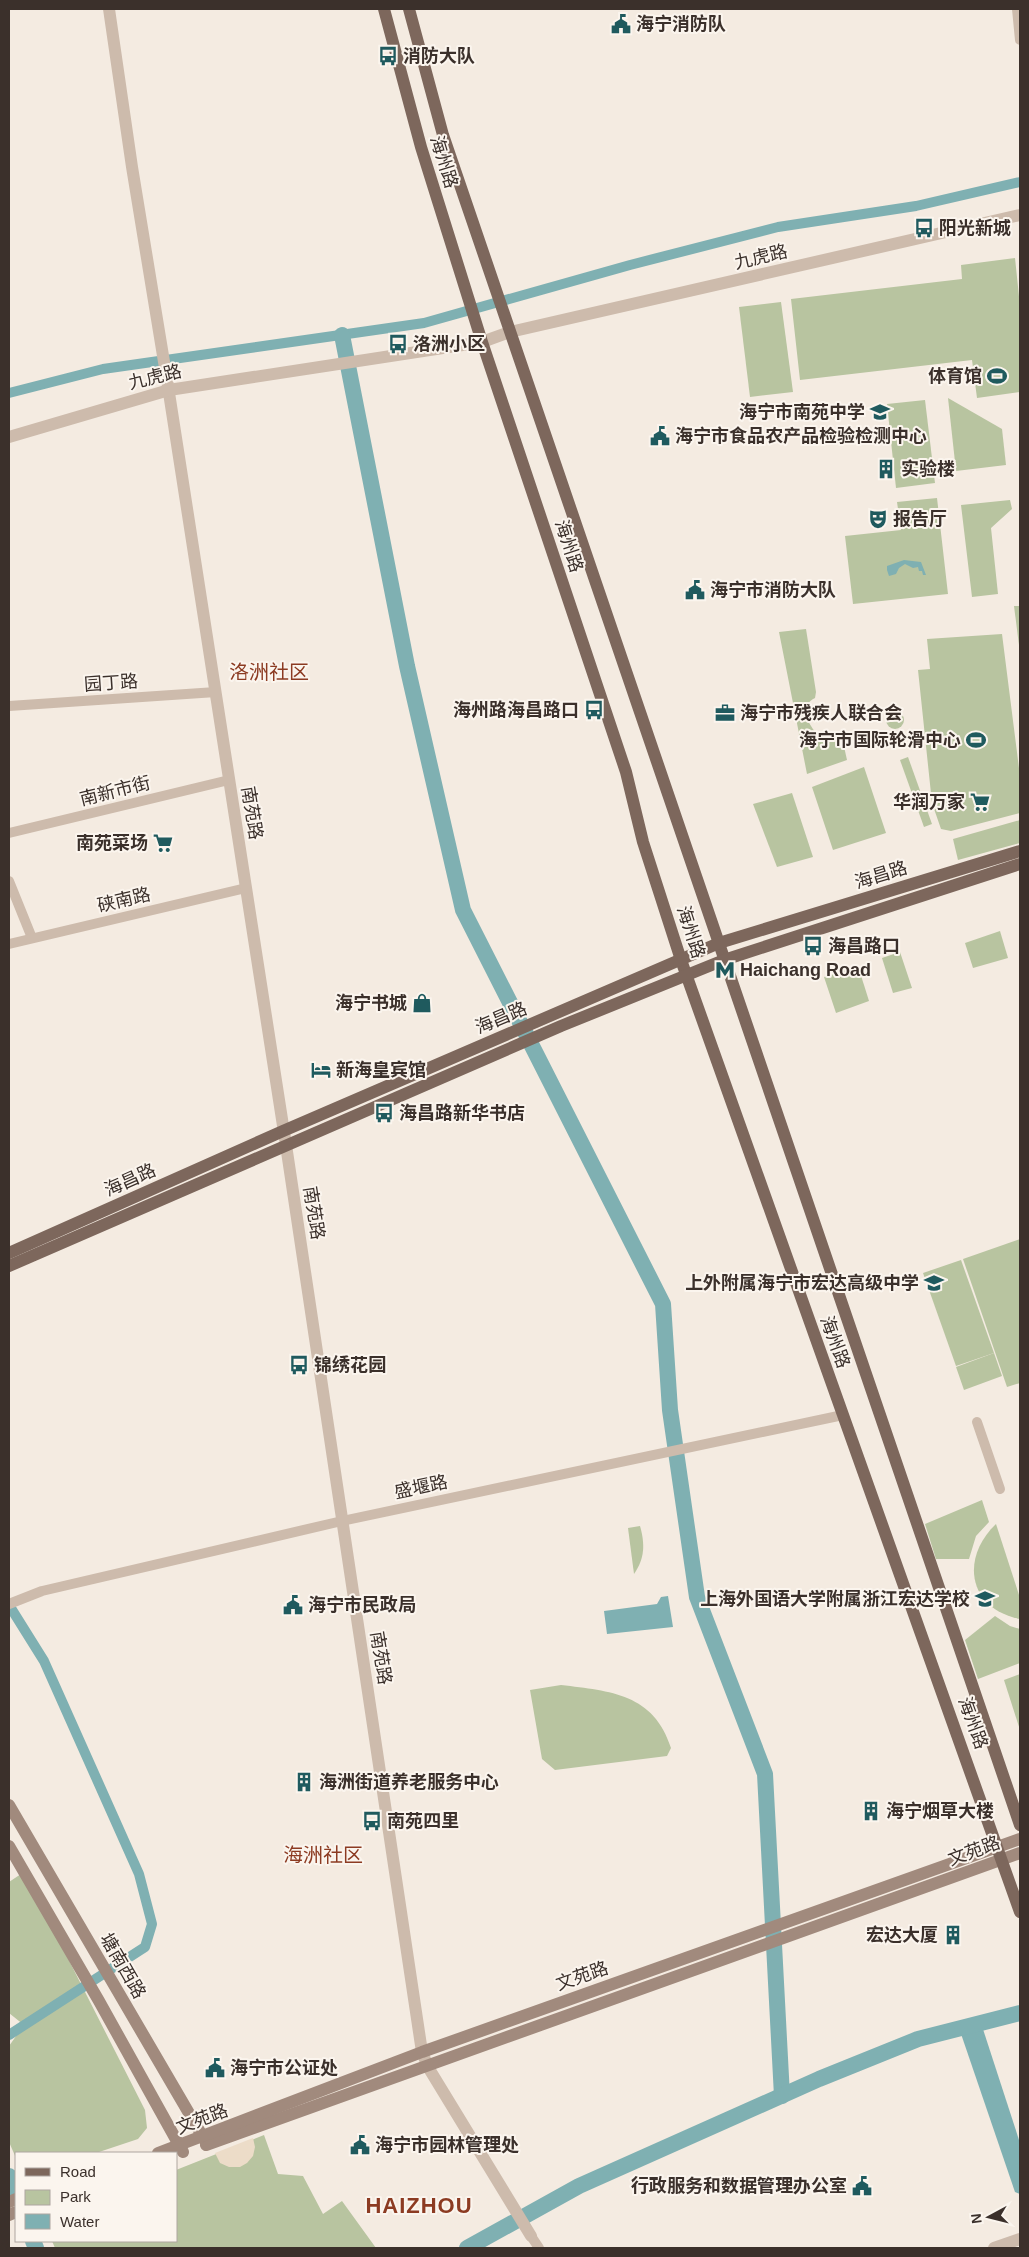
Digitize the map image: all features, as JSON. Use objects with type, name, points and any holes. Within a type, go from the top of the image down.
[{"type":"main road","name":"海州路","points":[[384,9],[421,147],[482,342],[626,772],[643,842],[681,960],[999,1847],[1020,1912]]},
{"type":"main road","name":"海州路","points":[[409,9],[443,135],[1020,1825]]},
{"type":"main road","name":"海昌路","points":[[9,1253],[283,1131],[719,943],[1020,851]]},
{"type":"main road","name":"海昌路","points":[[9,1266],[561,1026],[724,960],[1020,864]]},
{"type":"main road","name":"塘南西路","points":[[9,1805],[205,2141]]},
{"type":"main road","name":"文苑路","points":[[179,2152],[422,2052],[1020,1839]]},
{"type":"main road","points":[[9,1846],[99,2001],[179,2152]]},
{"type":"main road","name":"文苑路","points":[[205,2141],[428,2067],[1020,1853]]},
{"type":"street","name":"南苑路","points":[[109,9],[132,167],[161,340],[286,1145],[422,2052],[428,2067],[531,2236]]},
{"type":"street","points":[[1016,9],[1020,40]]},
{"type":"street","name":"九虎路","points":[[9,437],[168,385],[313,368],[482,342],[508,327],[1020,215]]},
{"type":"street","name":"园丁路","points":[[9,706],[216,692]]},
{"type":"street","name":"南新市街","points":[[9,833],[229,780]]},
{"type":"street","points":[[9,881],[32,938]]},
{"type":"street","name":"硖南路","points":[[9,944],[246,888]]},
{"type":"street","name":"盛堰路","points":[[9,1604],[42,1590],[342,1521],[843,1415]]},
{"type":"street","points":[[977,1422],[1000,1489]]},
{"type":"street","points":[[531,2236],[539,2248]]},
{"type":"street","points":[[994,2248],[1020,2239]]},
{"type":"green space","points":[[1015,258],[1020,306],[1020,392],[977,398],[972,360],[800,380],[791,299],[962,279],[961,265]]},
{"type":"green space","points":[[781,302],[793,392],[750,397],[739,307]]},
{"type":"green space","points":[[948,398],[1002,429],[1006,465],[956,471]]},
{"type":"green space","points":[[925,400],[935,483],[896,488],[887,404]]},
{"type":"green space","points":[[937,498],[948,594],[853,604],[845,536],[901,530],[897,502]]},
{"type":"green space","points":[[1010,500],[1012,509],[991,528],[998,594],[972,597],[961,505]]},
{"type":"green space","points":[[1014,606],[1020,606],[1020,653]]},
{"type":"green space","points":[[806,629],[816,692],[815,698],[807,706],[806,715],[810,725],[817,734],[834,736],[841,733],[847,760],[807,774],[779,632]]},
{"type":"green space","name":"海宁市国际轮滑中心","points":[[1002,634],[1020,776],[1020,813],[951,831],[941,829],[932,803],[918,670],[930,669],[927,639]]},
{"type":"green space","points":[[895,711],[901,714],[904,720],[901,726],[895,729],[889,726],[886,720],[889,714]]},
{"type":"green space","points":[[870,731],[876,734],[879,740],[876,746],[870,749],[864,746],[861,740],[864,734]]},
{"type":"green space","points":[[908,757],[932,824],[924,827],[900,760]]},
{"type":"green space","points":[[864,767],[886,833],[833,850],[812,787]]},
{"type":"green space","points":[[792,793],[813,857],[777,867],[753,804]]},
{"type":"green space","points":[[1020,820],[1020,843],[958,860],[953,839]]},
{"type":"green space","points":[[1000,931],[1008,958],[973,968],[965,943]]},
{"type":"green space","points":[[900,952],[912,988],[893,993],[882,958]]},
{"type":"green space","points":[[858,966],[869,1001],[836,1013],[824,977]]},
{"type":"green space","points":[[1020,1239],[1020,1383],[1007,1387],[963,1259]]},
{"type":"green space","points":[[961,1260],[994,1353],[956,1366],[923,1273]]},
{"type":"green space","points":[[994,1353],[1002,1376],[964,1390],[956,1367]]},
{"type":"green space","points":[[982,1500],[989,1522],[976,1536],[969,1559],[936,1559],[925,1524]]},
{"type":"green space","points":[[996,1524],[1020,1598],[1020,1619],[1003,1613],[989,1605],[980,1594],[975,1580],[974,1566],[977,1552],[985,1537]]},
{"type":"green space","points":[[640,1526],[643,1551],[638,1568],[634,1574],[628,1528]]},
{"type":"green space","points":[[995,1616],[1010,1626],[1020,1629],[1020,1663],[978,1679],[965,1640]]},
{"type":"green space","points":[[1020,1674],[1020,1730],[1004,1680]]},
{"type":"green space","points":[[561,1685],[613,1693],[628,1698],[642,1706],[654,1716],[663,1730],[671,1748],[667,1756],[555,1770],[542,1759],[530,1690]]},
{"type":"green space","points":[[24,1872],[145,2110],[147,2128],[138,2139],[99,2152],[15,2152],[15,2156],[9,2142],[9,2046],[24,2025],[9,2013],[9,1882]]},
{"type":"green space","points":[[264,2135],[278,2174],[303,2176],[323,2214],[342,2201],[376,2248],[55,2248],[52,2242],[178,2242],[178,2169]]},
{"type":"shaded area","points":[[253,2138],[255,2147],[253,2156],[247,2163],[240,2167],[229,2167],[220,2163],[215,2153]]},
{"type":"water","points":[[904,560],[921,562],[926,575],[919,571],[918,567],[913,568],[905,564],[899,568],[896,574],[889,576],[887,566]]},
{"type":"water","points":[[668,1596],[673,1627],[607,1634],[604,1611],[657,1604],[661,1597]]},
{"type":"water","points":[[981,2023],[1020,2143],[1020,2194],[1015,2192],[959,2028]]},
{"type":"waterway","points":[[9,393],[103,369],[424,323],[630,265],[778,227],[916,206],[1020,182]]},
{"type":"waterway","points":[[342,335],[407,666],[463,910],[663,1304],[670,1410],[697,1597],[765,1774],[782,2096]]},
{"type":"waterway","points":[[9,1605],[44,1661],[139,1874],[152,1924],[145,1947],[9,2035]]},
{"type":"waterway","points":[[467,2248],[579,2186],[819,2079],[918,2039],[1020,2013]]},
{"type":"waterway","points":[[9,2176],[15,2193]]},
{"type":"waterway","points":[[33,2242],[36,2248]]},
{"type":"place","name":"海宁消防队","points":[[621,24]]},
{"type":"place","name":"消防大队","points":[[388,56]]},
{"type":"place","name":"阳光新城","points":[[924,228]]},
{"type":"place","name":"洛洲小区","points":[[398,344]]},
{"type":"place","name":"体育馆","points":[[997,376]]},
{"type":"place","name":"海宁市南苑中学","points":[[880,412]]},
{"type":"place","name":"海宁市食品农产品检验检测中心","points":[[660,436]]},
{"type":"place","name":"实验楼","points":[[886,469]]},
{"type":"place","name":"报告厅","points":[[878,519]]},
{"type":"place","name":"海宁市消防大队","points":[[695,590]]},
{"type":"place","name":"海州路海昌路口","points":[[594,710]]},
{"type":"place","name":"海宁市残疾人联合会","points":[[725,713]]},
{"type":"place","name":"海宁市国际轮滑中心","points":[[976,740]]},
{"type":"place","name":"华润万家","points":[[980,802]]},
{"type":"place","name":"南苑菜场","points":[[163,843]]},
{"type":"place","name":"海昌路口","points":[[813,946]]},
{"type":"place","name":"Haichang Road","points":[[725,970]]},
{"type":"place","name":"海宁书城","points":[[422,1003]]},
{"type":"place","name":"新海皇宾馆","points":[[321,1070]]},
{"type":"place","name":"海昌路新华书店","points":[[384,1113]]},
{"type":"place","name":"上外附属海宁市宏达高级中学","points":[[934,1283]]},
{"type":"place","name":"锦绣花园","points":[[299,1365]]},
{"type":"place","name":"上海外国语大学附属浙江宏达学校","points":[[985,1599]]},
{"type":"place","name":"海宁市民政局","points":[[293,1605]]},
{"type":"place","name":"海洲街道养老服务中心","points":[[304,1782]]},
{"type":"place","name":"海宁烟草大楼","points":[[871,1811]]},
{"type":"place","name":"南苑四里","points":[[372,1821]]},
{"type":"place","name":"宏达大厦","points":[[953,1935]]},
{"type":"place","name":"海宁市公证处","points":[[215,2068]]},
{"type":"place","name":"海宁市园林管理处","points":[[360,2145]]},
{"type":"place","name":"行政服务和数据管理办公室","points":[[862,2186]]},
{"type":"district","name":"洛洲社区","points":[[269,672]]},
{"type":"district","name":"海洲社区","points":[[323,1855]]},
{"type":"district","name":"HAIZHOU","points":[[419,2205]]}]
